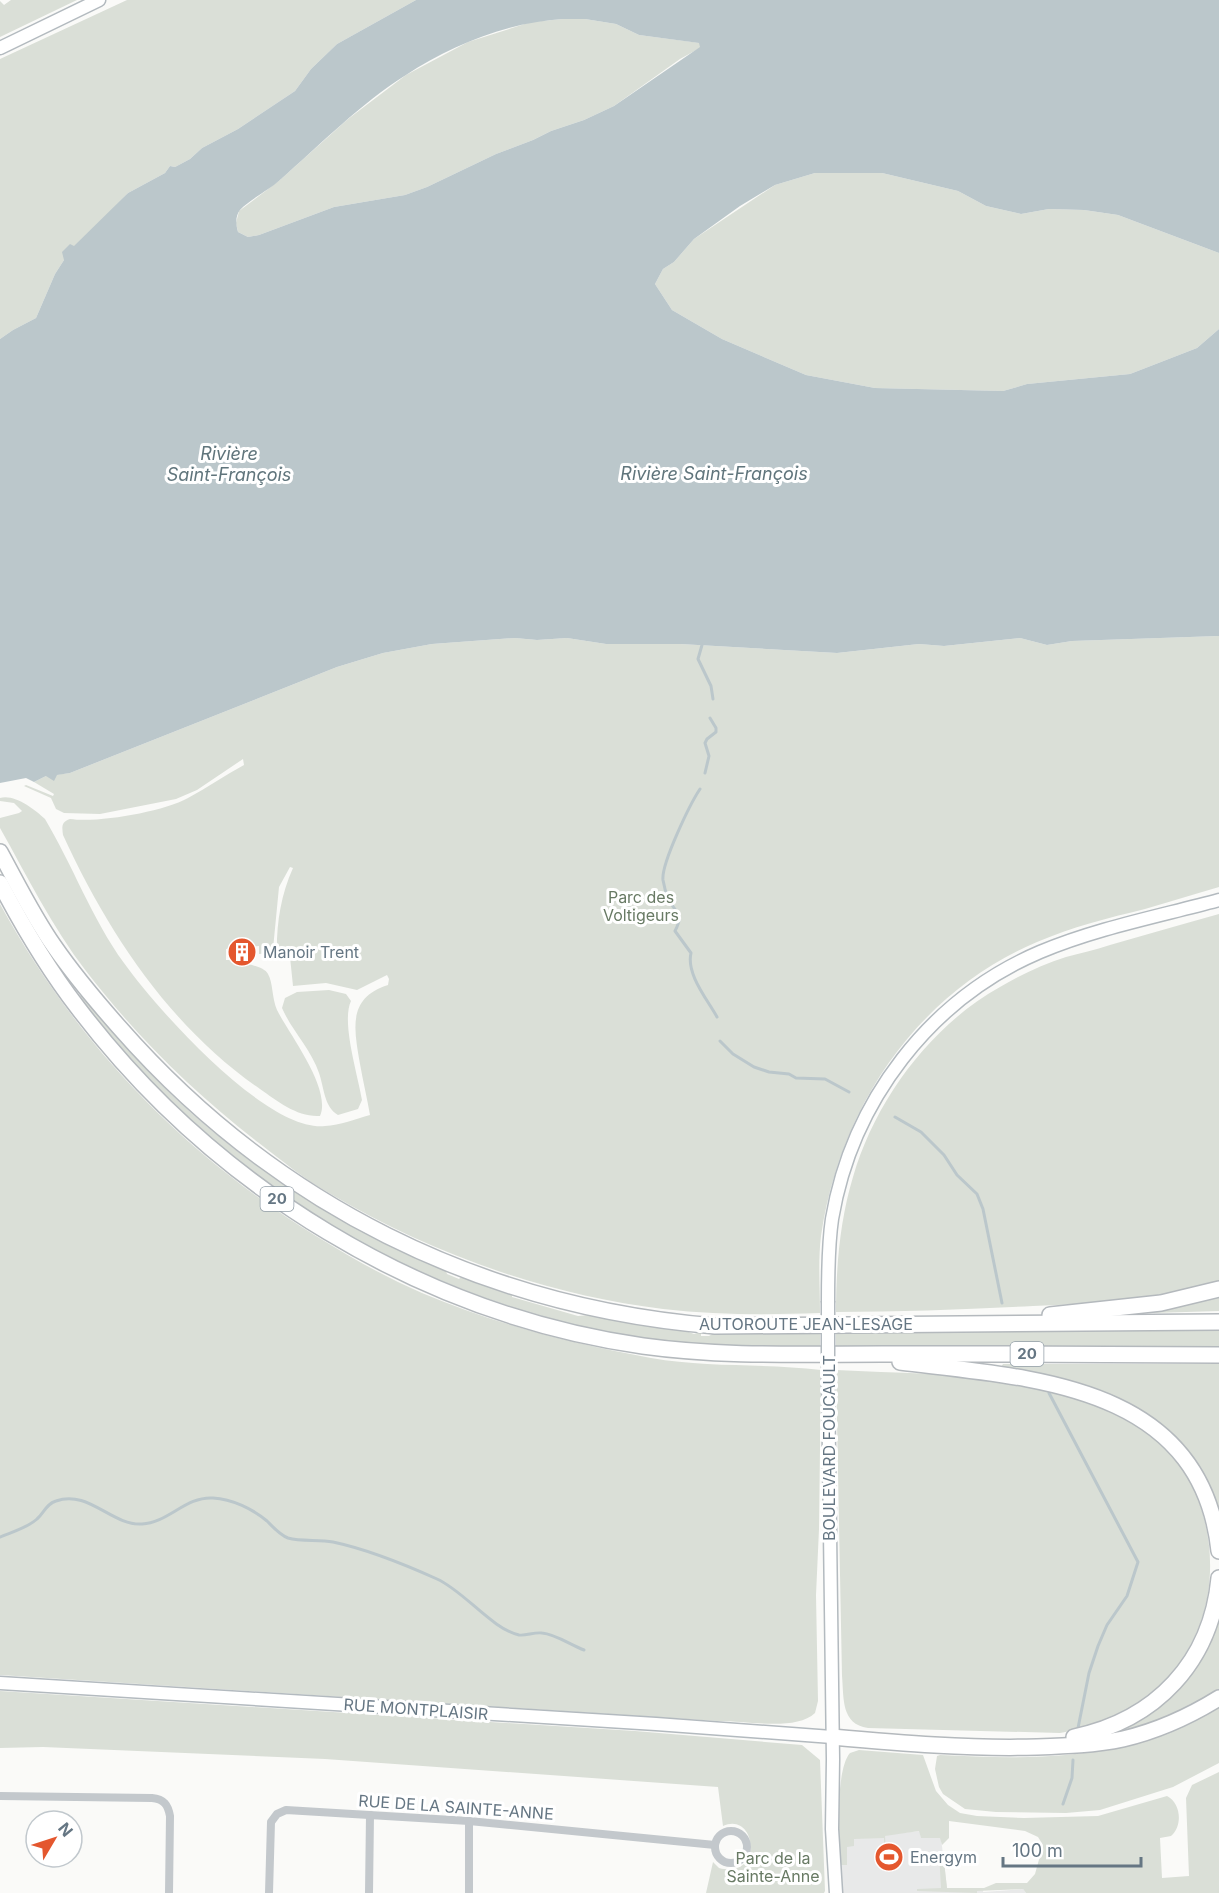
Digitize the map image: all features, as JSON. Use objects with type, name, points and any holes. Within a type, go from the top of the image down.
[{"type":"highway","name":"AUTOROUTE JEAN-LESAGE","points":[[0,852],[28,904],[61,955],[110,1016],[158,1069],[199,1109],[256,1156],[325,1202],[383,1234],[463,1269],[513,1287],[578,1305],[648,1318],[735,1327],[1219,1322]]},
{"type":"highway","name":"AUTOROUTE JEAN-LESAGE","points":[[0,883],[36,946],[71,999],[111,1049],[154,1096],[193,1132],[244,1175],[292,1209],[360,1251],[414,1278],[483,1305],[589,1336],[642,1346],[690,1351],[835,1354],[1219,1355]]},
{"type":"highway","points":[[958,1325],[1152,1305],[1219,1289]]},
{"type":"highway","points":[[835,1354],[1029,1378],[1072,1388],[1120,1407],[1158,1432],[1187,1464],[1207,1501],[1219,1551]]},
{"type":"highway","points":[[1027,1747],[1106,1729],[1132,1718],[1155,1701],[1182,1674],[1202,1643],[1212,1616],[1219,1578]]},
{"type":"highway","points":[[832,1737],[980,1747],[1098,1743],[1132,1736],[1177,1720],[1219,1698]]},
{"type":"street","points":[[0,48],[99,0]]},
{"type":"street","name":"BOULEVARD FOUCAULT","points":[[836,1893],[832,1829],[828,1301],[832,1221],[851,1149],[882,1087],[907,1052],[951,1007],[981,985],[1038,953],[1082,937],[1219,900]]},
{"type":"street","name":"RUE MONTPLAISIR","points":[[0,1683],[832,1737]]},
{"type":"street","points":[[0,1796],[152,1798],[162,1801],[168,1808],[170,1816],[169,1893]]},
{"type":"street","name":"RUE DE LA SAINTE-ANNE","points":[[269,1893],[271,1822],[277,1814],[293,1810],[469,1821],[715,1845]]},
{"type":"street","points":[[369,1893],[370,1815]]},
{"type":"street","points":[[469,1821],[469,1893]]},
{"type":"shaded area","points":[[920,1831],[921,1838],[941,1838],[947,1888],[984,1888],[983,1892],[1023,1889],[1026,1893],[842,1893],[839,1838],[884,1836]]},
{"type":"green space","points":[[11,0],[77,0],[0,37],[0,1],[4,5]]},
{"type":"green space","points":[[127,0],[416,0],[337,44],[311,69],[295,91],[238,129],[202,148],[190,159],[175,167],[170,166],[165,173],[128,193],[64,260],[55,274],[36,318],[0,339],[0,59]]},
{"type":"green space","points":[[585,19],[616,24],[639,35],[700,43],[700,48],[680,59],[614,106],[496,154],[427,187],[405,195],[334,207],[259,235],[248,237],[238,232],[236,223],[239,211],[280,180],[348,119],[406,75],[468,42],[531,22]]},
{"type":"green space","points":[[815,173],[882,173],[958,191],[986,206],[1021,214],[1049,209],[1084,210],[1118,215],[1219,253],[1219,329],[1197,348],[1130,374],[1027,384],[1003,391],[875,388],[806,375],[722,339],[672,310],[655,284],[663,269],[674,262],[694,239],[775,185]]},
{"type":"green space","name":"Parc des Voltigeurs","points":[[1219,636],[1219,887],[1090,923],[1037,942],[994,964],[955,992],[920,1024],[891,1060],[866,1100],[846,1143],[831,1188],[821,1236],[820,1313],[742,1314],[683,1311],[576,1293],[533,1282],[448,1252],[368,1215],[320,1188],[284,1163],[189,1084],[125,1018],[86,971],[62,937],[0,828],[0,818],[22,811],[14,803],[0,801],[0,798],[18,800],[45,819],[113,946],[161,1009],[215,1064],[273,1110],[301,1123],[325,1126],[370,1115],[356,1039],[356,1016],[365,998],[388,985],[389,979],[387,975],[357,990],[326,983],[293,986],[290,957],[277,958],[277,946],[282,901],[293,868],[290,867],[279,887],[271,953],[259,954],[259,946],[226,949],[226,960],[246,960],[247,964],[262,968],[268,974],[277,1010],[315,1077],[322,1105],[320,1116],[294,1111],[260,1089],[198,1037],[170,1007],[121,942],[81,872],[63,835],[63,825],[70,819],[113,818],[147,812],[177,803],[244,765],[243,759],[197,790],[176,799],[100,814],[64,813],[56,809],[51,798],[24,786],[53,796],[54,794],[34,782],[46,776],[70,773],[337,667],[383,653],[432,644],[515,638],[537,640],[567,638],[606,644],[680,644],[837,653],[919,644],[944,646],[1020,638],[1047,645],[1072,641]]},
{"type":"green space","points":[[0,904],[30,955],[63,1003],[136,1091],[221,1169],[267,1204],[355,1259],[408,1287],[450,1304],[564,1339],[672,1361],[821,1370],[816,1595],[818,1701],[815,1713],[795,1722],[769,1724],[0,1675]]},
{"type":"green space","points":[[1219,914],[1219,1281],[1174,1293],[1104,1302],[836,1312],[842,1227],[853,1177],[875,1121],[908,1068],[929,1044],[974,1003],[1032,970],[1066,957]]},
{"type":"green space","points":[[329,990],[346,994],[351,1001],[348,1010],[349,1035],[362,1100],[358,1109],[338,1115],[327,1102],[316,1064],[282,1008],[285,998],[297,992]]},
{"type":"green space","points":[[82,995],[162,1085],[236,1150],[268,1174],[336,1217],[372,1237],[446,1271],[447,1274],[459,1279],[462,1276],[512,1294],[512,1297],[578,1316],[589,1315],[694,1334],[701,1332],[701,1336],[714,1333],[820,1333],[820,1346],[705,1344],[667,1341],[599,1330],[531,1313],[464,1290],[400,1262],[338,1229],[279,1191],[223,1149],[147,1078],[79,997]]},
{"type":"green space","points":[[1219,1294],[1219,1311],[1153,1313],[1153,1310]]},
{"type":"green space","points":[[1219,1330],[1219,1346],[836,1347],[836,1333]]},
{"type":"green space","points":[[1003,1364],[1219,1364],[1219,1522],[1154,1422],[1000,1369]]},
{"type":"green space","points":[[836,1370],[980,1378],[1016,1382],[1051,1390],[1085,1400],[1118,1414],[1145,1431],[1169,1451],[1190,1481],[1201,1507],[1210,1553],[1210,1577],[1207,1600],[1191,1644],[1174,1671],[1152,1696],[1117,1718],[1060,1733],[868,1728],[859,1726],[848,1716],[844,1702],[842,1676]]},
{"type":"green space","points":[[1219,1604],[1219,1691],[1156,1725],[1099,1738],[1159,1704]]},
{"type":"green space","name":"Parc de la Sainte-Anne","points":[[0,1691],[635,1731],[802,1745],[820,1760],[825,1891],[824,1893],[706,1893],[713,1862],[719,1868],[733,1869],[743,1864],[749,1856],[751,1846],[749,1836],[743,1828],[734,1824],[723,1826],[718,1787],[325,1759],[43,1747],[0,1748]]},
{"type":"green space","points":[[1219,1706],[1219,1763],[1173,1787],[1100,1810],[1066,1813],[965,1809],[943,1794],[939,1787],[935,1769],[937,1756],[940,1755],[1049,1756],[1119,1747],[1153,1738]]},
{"type":"green space","points":[[859,1750],[923,1755],[936,1791],[948,1805],[960,1813],[977,1816],[1024,1818],[1098,1816],[1167,1796],[1172,1799],[1178,1809],[1179,1821],[1171,1836],[1160,1838],[1162,1878],[1189,1876],[1186,1798],[1192,1785],[1219,1772],[1219,1893],[1026,1893],[1023,1889],[977,1891],[977,1893],[917,1891],[917,1889],[941,1888],[939,1853],[943,1852],[947,1888],[984,1888],[996,1883],[1027,1883],[1035,1874],[1043,1845],[1038,1837],[1025,1831],[949,1821],[949,1838],[942,1845],[940,1838],[921,1838],[919,1831],[885,1836],[886,1851],[884,1851],[884,1838],[854,1839],[854,1846],[847,1847],[847,1865],[840,1865],[839,1806],[842,1774],[850,1753]]},
{"type":"water","name":"Rivière Saint-François","points":[[416,0],[1219,0],[1219,253],[1118,215],[1084,210],[1049,209],[1021,214],[986,206],[958,191],[882,173],[815,173],[775,185],[740,206],[694,239],[674,262],[663,269],[655,284],[672,310],[722,339],[806,375],[875,388],[1003,391],[1027,384],[1130,374],[1197,348],[1219,329],[1219,636],[1072,641],[1047,645],[1020,638],[944,646],[919,644],[837,653],[680,644],[606,644],[567,638],[537,640],[515,638],[432,644],[383,653],[337,667],[70,773],[57,775],[54,781],[46,776],[34,782],[26,778],[0,783],[0,339],[36,318],[55,274],[64,260],[62,252],[70,244],[74,246],[128,193],[165,173],[170,166],[175,167],[190,159],[202,148],[238,129],[295,91],[311,69],[337,44]],"holes":[[[585,19],[616,24],[639,35],[699,43],[700,47],[614,106],[496,154],[427,187],[405,195],[334,207],[259,235],[248,237],[238,232],[236,224],[238,212],[244,206],[280,180],[341,125],[389,86],[423,64],[461,45],[501,30],[543,21]]]},
{"type":"waterway","points":[[702,645],[698,659],[711,686],[713,699]]},
{"type":"waterway","points":[[705,773],[709,756],[705,743],[716,732],[710,718]]},
{"type":"waterway","points":[[700,789],[671,848],[663,880],[668,898],[679,916],[675,931],[691,953],[690,961],[694,978],[717,1017]]},
{"type":"waterway","points":[[720,1041],[733,1054],[754,1067],[769,1072],[789,1074],[796,1078],[825,1079],[849,1092]]},
{"type":"waterway","points":[[895,1117],[921,1132],[944,1155],[957,1175],[977,1194],[983,1209],[1002,1303]]},
{"type":"waterway","points":[[1049,1393],[1138,1562],[1127,1596],[1107,1625],[1098,1646],[1089,1673],[1078,1728]]},
{"type":"waterway","points":[[0,1537],[33,1522],[47,1506],[56,1501],[79,1500],[120,1520],[142,1524],[151,1523],[194,1501],[220,1499],[242,1505],[255,1512],[288,1538],[328,1541],[346,1545],[386,1558],[437,1579],[509,1631],[519,1635],[547,1634],[584,1650]]},
{"type":"waterway","points":[[1063,1804],[1072,1778],[1073,1760]]},
{"type":"place","name":"Manoir Trent","points":[[242,952]]},
{"type":"place","name":"Energym","points":[[889,1857]]}]
